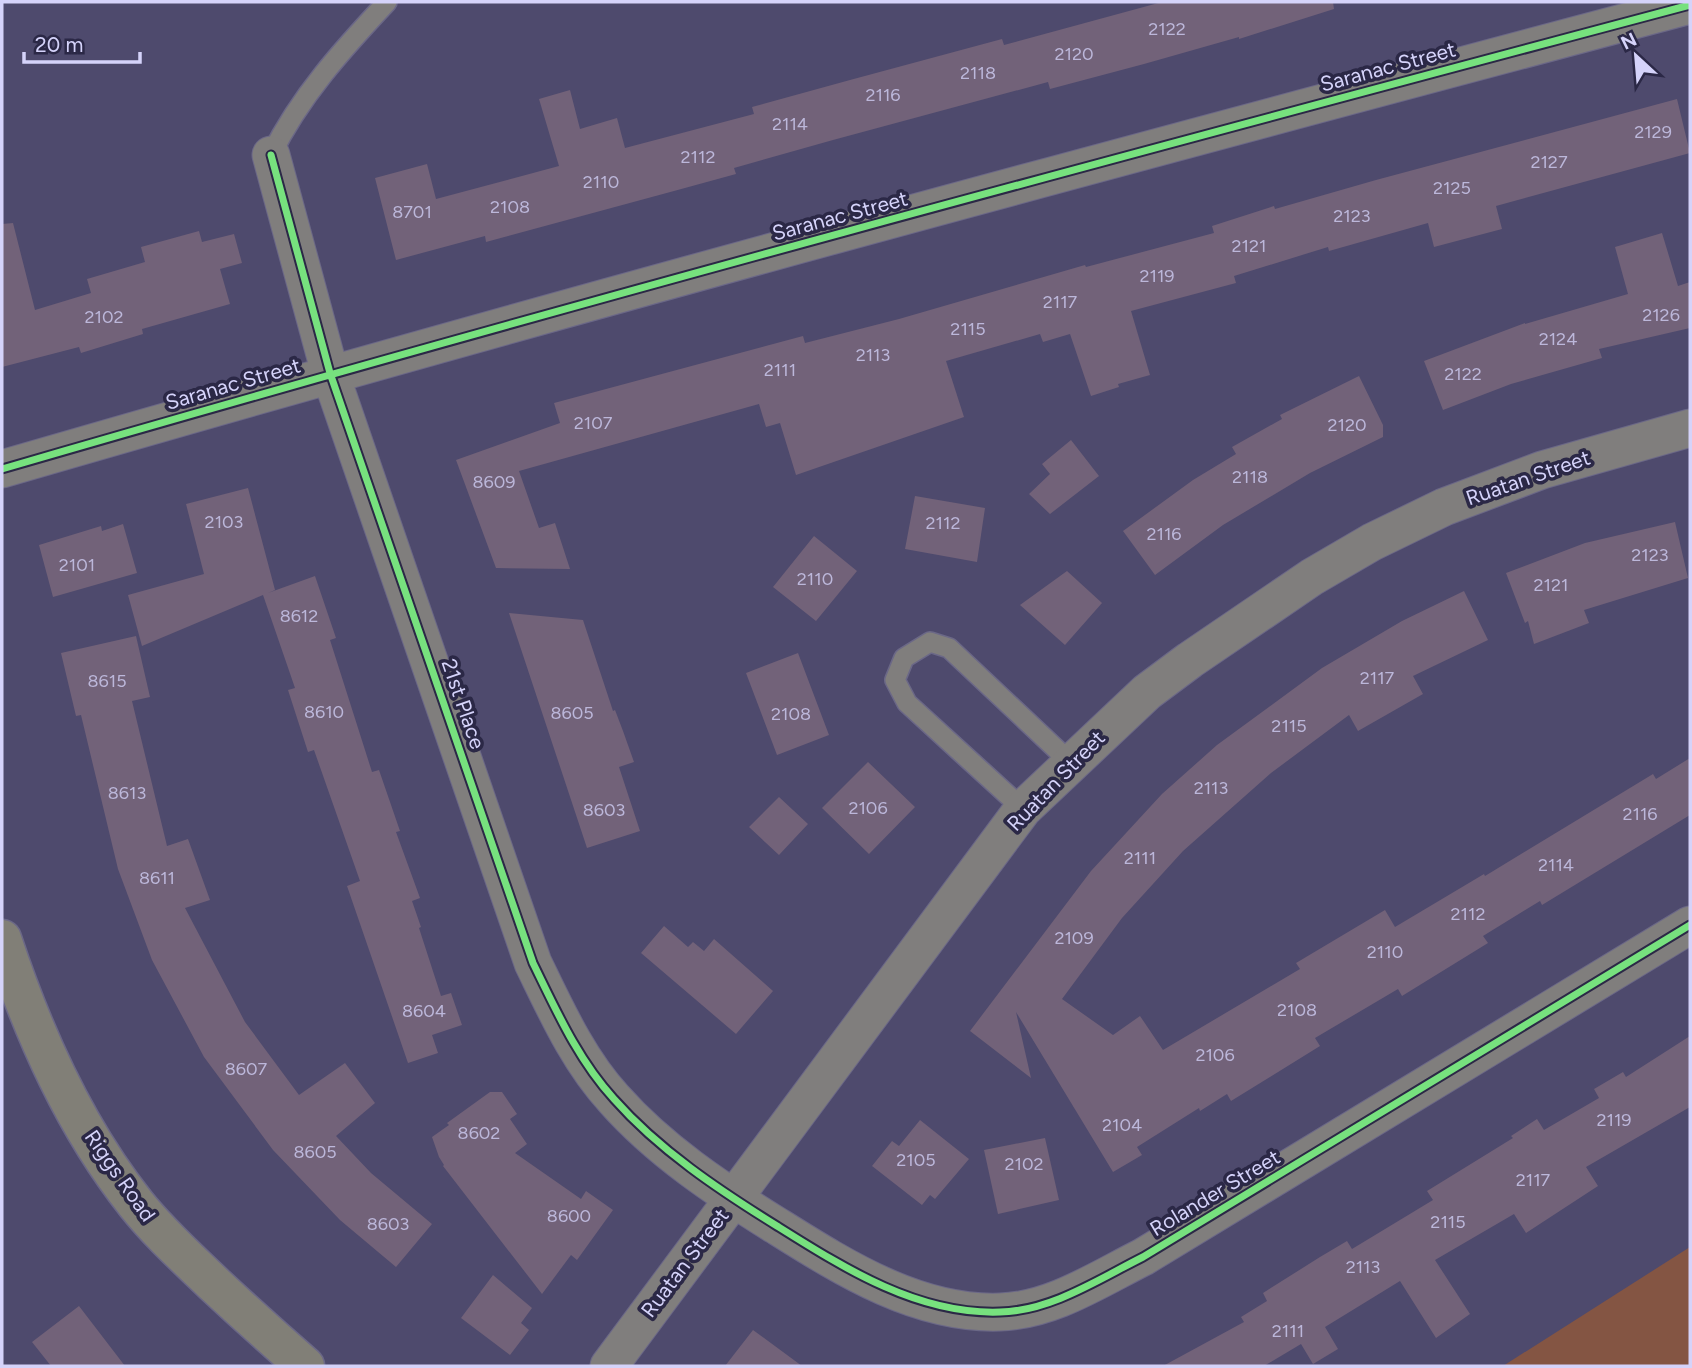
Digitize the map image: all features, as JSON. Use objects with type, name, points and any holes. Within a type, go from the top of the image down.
[{"type":"main road","name":"Riggs Road","points":[[2,939],[15,980],[58,1082],[135,1203],[169,1242],[305,1366]]},
{"type":"street","name":"Saranac Street","points":[[2,469],[330,373],[1193,137],[1690,5]]},
{"type":"street","name":"21st Place","points":[[271,155],[330,373],[533,963],[556,1012],[590,1070],[614,1100],[653,1137],[733,1199]]},
{"type":"street","name":"Ruatan Street","points":[[608,1366],[1023,809],[1147,692],[1312,577],[1372,542],[1444,507],[1542,470],[1690,428]]},
{"type":"street","name":"Rolander Street","points":[[733,1199],[845,1268],[902,1294],[961,1311],[1003,1312],[1050,1302],[1143,1257],[1690,925]]},
{"type":"lane","points":[[271,155],[287,123],[337,55],[387,2]]},
{"type":"lane","points":[[1023,809],[907,703],[894,680],[904,658],[930,642],[949,648],[1070,762]]},
{"type":"shaded area","points":[[1690,1247],[1690,1366],[1503,1366]]},
{"type":"building","points":[[1162,2],[1333,2],[1334,9],[1239,39],[1050,89],[1048,82],[833,140],[734,168],[736,174],[486,242],[485,236],[396,260],[375,178],[427,164],[436,199],[559,166],[539,99],[570,90],[580,129],[617,118],[625,148],[754,114],[752,107],[850,80],[1002,39],[1004,45]]},
{"type":"building","points":[[1677,99],[1690,153],[1496,206],[1502,229],[1434,247],[1428,223],[1329,251],[1328,247],[1234,276],[1236,283],[1131,311],[1150,375],[1118,384],[1119,387],[1091,396],[1070,334],[1043,342],[1040,334],[946,361],[964,417],[796,475],[780,423],[766,427],[759,404],[519,471],[539,528],[555,523],[570,569],[496,568],[456,460],[560,423],[554,403],[803,336],[805,343],[899,319],[1085,265],[1086,267],[1214,233],[1212,226],[1274,206],[1275,209]]},
{"type":"building","points":[[13,223],[35,310],[91,293],[87,279],[145,262],[141,247],[199,231],[202,242],[234,234],[242,263],[220,269],[230,304],[142,329],[143,334],[81,353],[79,347],[2,367],[2,224]]},
{"type":"building","points":[[1662,233],[1678,286],[1690,282],[1690,328],[1599,349],[1602,358],[1511,384],[1443,410],[1424,361],[1525,323],[1628,294],[1615,247]]},
{"type":"building","points":[[1359,376],[1383,425],[1383,437],[1310,473],[1223,525],[1155,575],[1123,531],[1193,480],[1236,454],[1232,447],[1282,419],[1280,415]]},
{"type":"building","points":[[1071,440],[1099,476],[1050,514],[1029,494],[1050,474],[1042,464]]},
{"type":"building","points":[[248,488],[275,590],[268,593],[315,576],[336,638],[330,640],[372,772],[379,770],[400,831],[396,832],[420,898],[412,901],[441,996],[451,993],[462,1025],[432,1035],[438,1053],[408,1063],[347,886],[360,881],[314,750],[308,752],[288,690],[295,688],[263,595],[142,646],[128,595],[204,574],[186,504]]},
{"type":"building","points":[[915,496],[985,508],[977,562],[905,549]]},
{"type":"building","points":[[1675,522],[1688,578],[1584,610],[1589,623],[1534,644],[1528,621],[1525,623],[1506,573],[1585,543]]},
{"type":"building","points":[[123,524],[137,573],[53,597],[39,545],[101,526],[102,531]]},
{"type":"building","points":[[814,536],[857,571],[816,621],[773,587]]},
{"type":"building","points":[[1067,571],[1102,603],[1065,645],[1020,605]]},
{"type":"building","points":[[1464,591],[1488,640],[1413,676],[1423,694],[1358,731],[1349,715],[1271,773],[1183,851],[1122,918],[1062,999],[1113,1035],[1140,1016],[1163,1050],[1300,969],[1296,963],[1385,910],[1395,927],[1653,774],[1656,779],[1690,758],[1690,815],[1542,905],[1540,901],[1483,936],[1488,943],[1402,996],[1398,989],[1315,1038],[1320,1046],[1231,1101],[1227,1094],[1200,1111],[1199,1108],[1137,1147],[1142,1155],[1113,1172],[1016,1012],[1031,1078],[970,1031],[1091,871],[1162,794],[1217,745],[1322,668],[1402,621]]},
{"type":"building","points":[[509,613],[583,620],[613,711],[615,710],[634,762],[619,767],[640,831],[587,848]]},
{"type":"building","points":[[136,636],[150,697],[132,701],[167,846],[188,839],[210,900],[185,908],[245,1022],[299,1095],[345,1063],[375,1103],[336,1136],[371,1173],[432,1224],[396,1267],[340,1220],[273,1150],[204,1057],[152,960],[118,869],[81,715],[76,716],[61,653]]},
{"type":"building","points":[[798,653],[829,735],[777,755],[746,673]]},
{"type":"building","points":[[868,762],[915,807],[869,854],[822,808]]},
{"type":"building","points":[[779,797],[808,824],[779,855],[749,827]]},
{"type":"building","points":[[664,926],[688,947],[693,942],[704,951],[714,939],[773,991],[736,1034],[641,953]]},
{"type":"building","points":[[1690,1036],[1690,1107],[1586,1167],[1598,1186],[1526,1233],[1514,1214],[1435,1260],[1470,1314],[1436,1338],[1400,1281],[1325,1327],[1338,1349],[1313,1364],[1301,1344],[1264,1366],[1163,1366],[1244,1322],[1241,1317],[1267,1301],[1263,1293],[1320,1257],[1347,1241],[1352,1249],[1433,1200],[1427,1191],[1513,1138],[1511,1136],[1537,1119],[1544,1130],[1599,1098],[1594,1089],[1623,1072],[1626,1077]]},
{"type":"building","points":[[490,1092],[502,1092],[517,1114],[510,1119],[527,1144],[515,1153],[581,1199],[586,1191],[613,1210],[577,1260],[571,1255],[542,1294],[443,1166],[432,1137]]},
{"type":"building","points":[[920,1120],[969,1159],[935,1199],[930,1195],[922,1205],[872,1166],[892,1141],[899,1146]]},
{"type":"building","points":[[1045,1138],[1059,1200],[998,1214],[984,1150]]},
{"type":"building","points":[[493,1275],[532,1308],[521,1323],[529,1330],[510,1355],[461,1318]]},
{"type":"building","points":[[79,1306],[125,1366],[51,1366],[32,1342]]},
{"type":"building","points":[[753,1330],[802,1366],[725,1366]]},
{"type":"cycle path","points":[[2,469],[633,290],[1690,5]]},
{"type":"cycle path","points":[[271,155],[330,373],[533,963],[559,1016],[601,1084],[650,1135],[733,1198],[829,1258],[883,1286],[940,1306],[1000,1312],[1056,1300],[1143,1257],[1690,925]]}]
